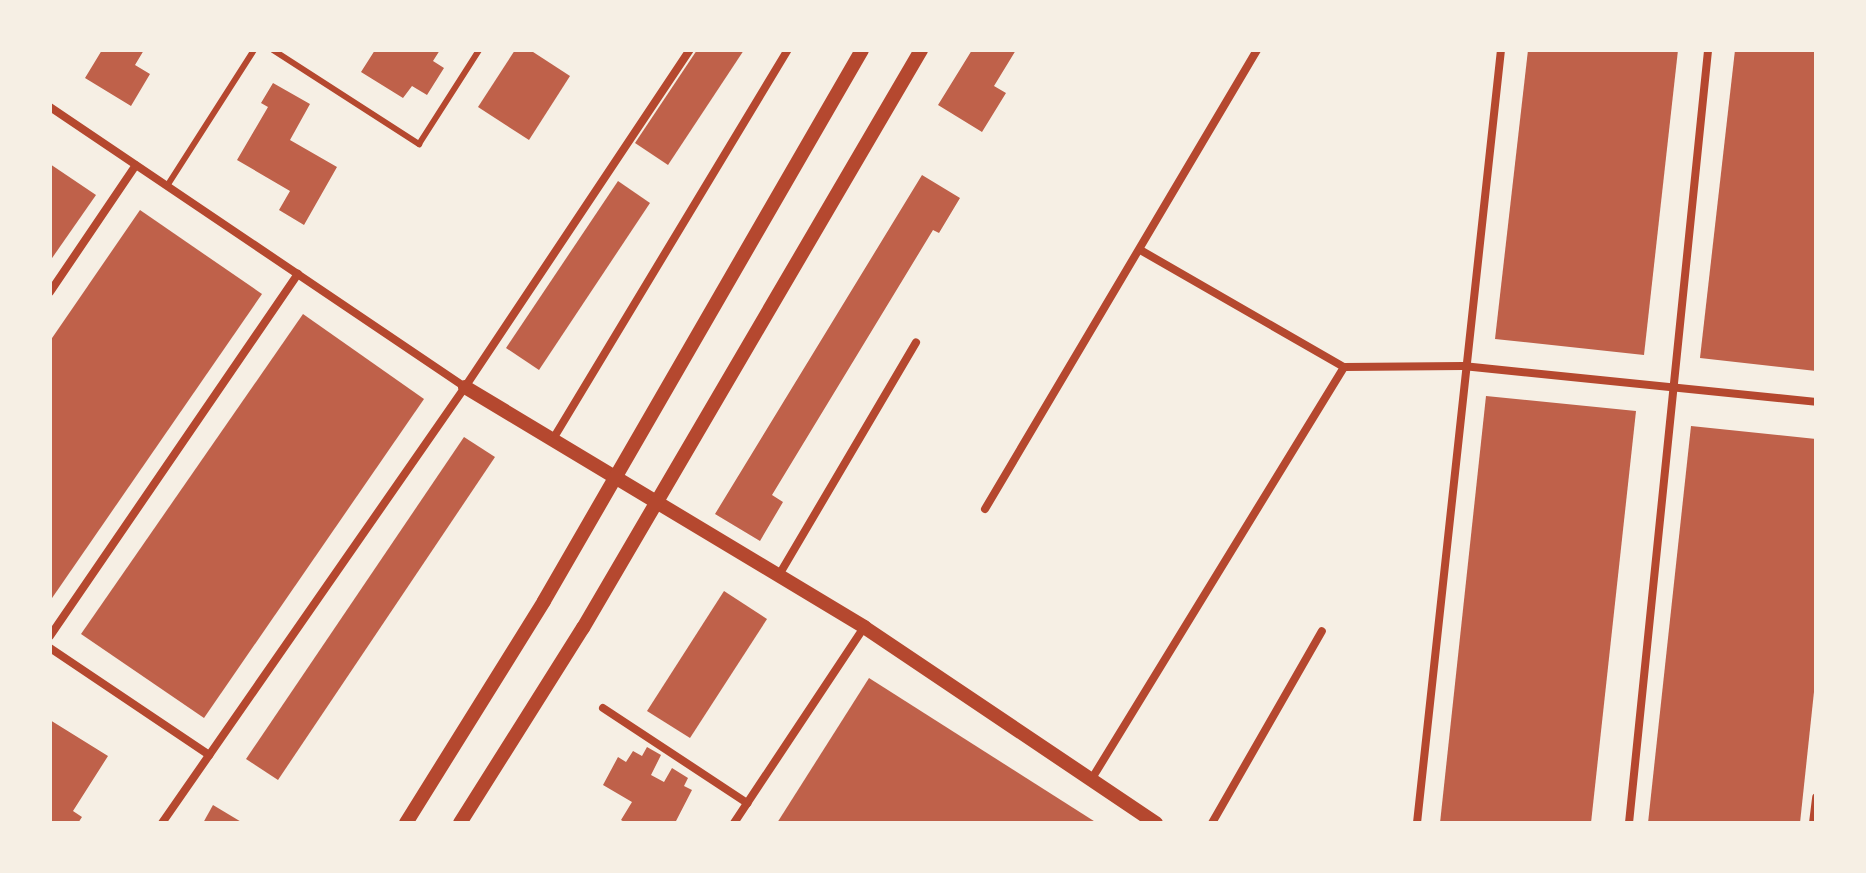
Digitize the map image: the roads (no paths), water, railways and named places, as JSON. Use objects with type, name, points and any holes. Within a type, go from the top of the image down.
[{"type":"street","points":[[162,823],[465,387],[690,50]]},
{"type":"street","points":[[553,439],[788,50]]},
{"type":"street","points":[[406,823],[544,601],[613,475],[862,50]]},
{"type":"street","points":[[460,823],[583,628],[655,500],[921,50]]},
{"type":"street","points":[[985,509],[1142,251],[1257,50]]},
{"type":"street","points":[[1417,823],[1463,366],[1501,50]]},
{"type":"street","points":[[1629,823],[1708,50]]},
{"type":"street","points":[[50,107],[465,387],[864,627],[1156,823]]},
{"type":"street","points":[[50,292],[136,165]]},
{"type":"street","points":[[1142,251],[1344,367],[1463,366],[1816,402]]},
{"type":"street","points":[[50,636],[298,274]]},
{"type":"street","points":[[779,575],[916,342]]},
{"type":"street","points":[[1090,781],[1344,367]]},
{"type":"street","points":[[747,823],[736,820],[864,627]]},
{"type":"street","points":[[1212,823],[1322,631]]},
{"type":"street","points":[[50,648],[209,755]]},
{"type":"street","points":[[603,708],[747,803]]},
{"type":"street","points":[[1813,823],[1816,797]]},
{"type":"lane","points":[[167,186],[254,50]]},
{"type":"lane","points":[[273,50],[419,144],[479,50]]}]
